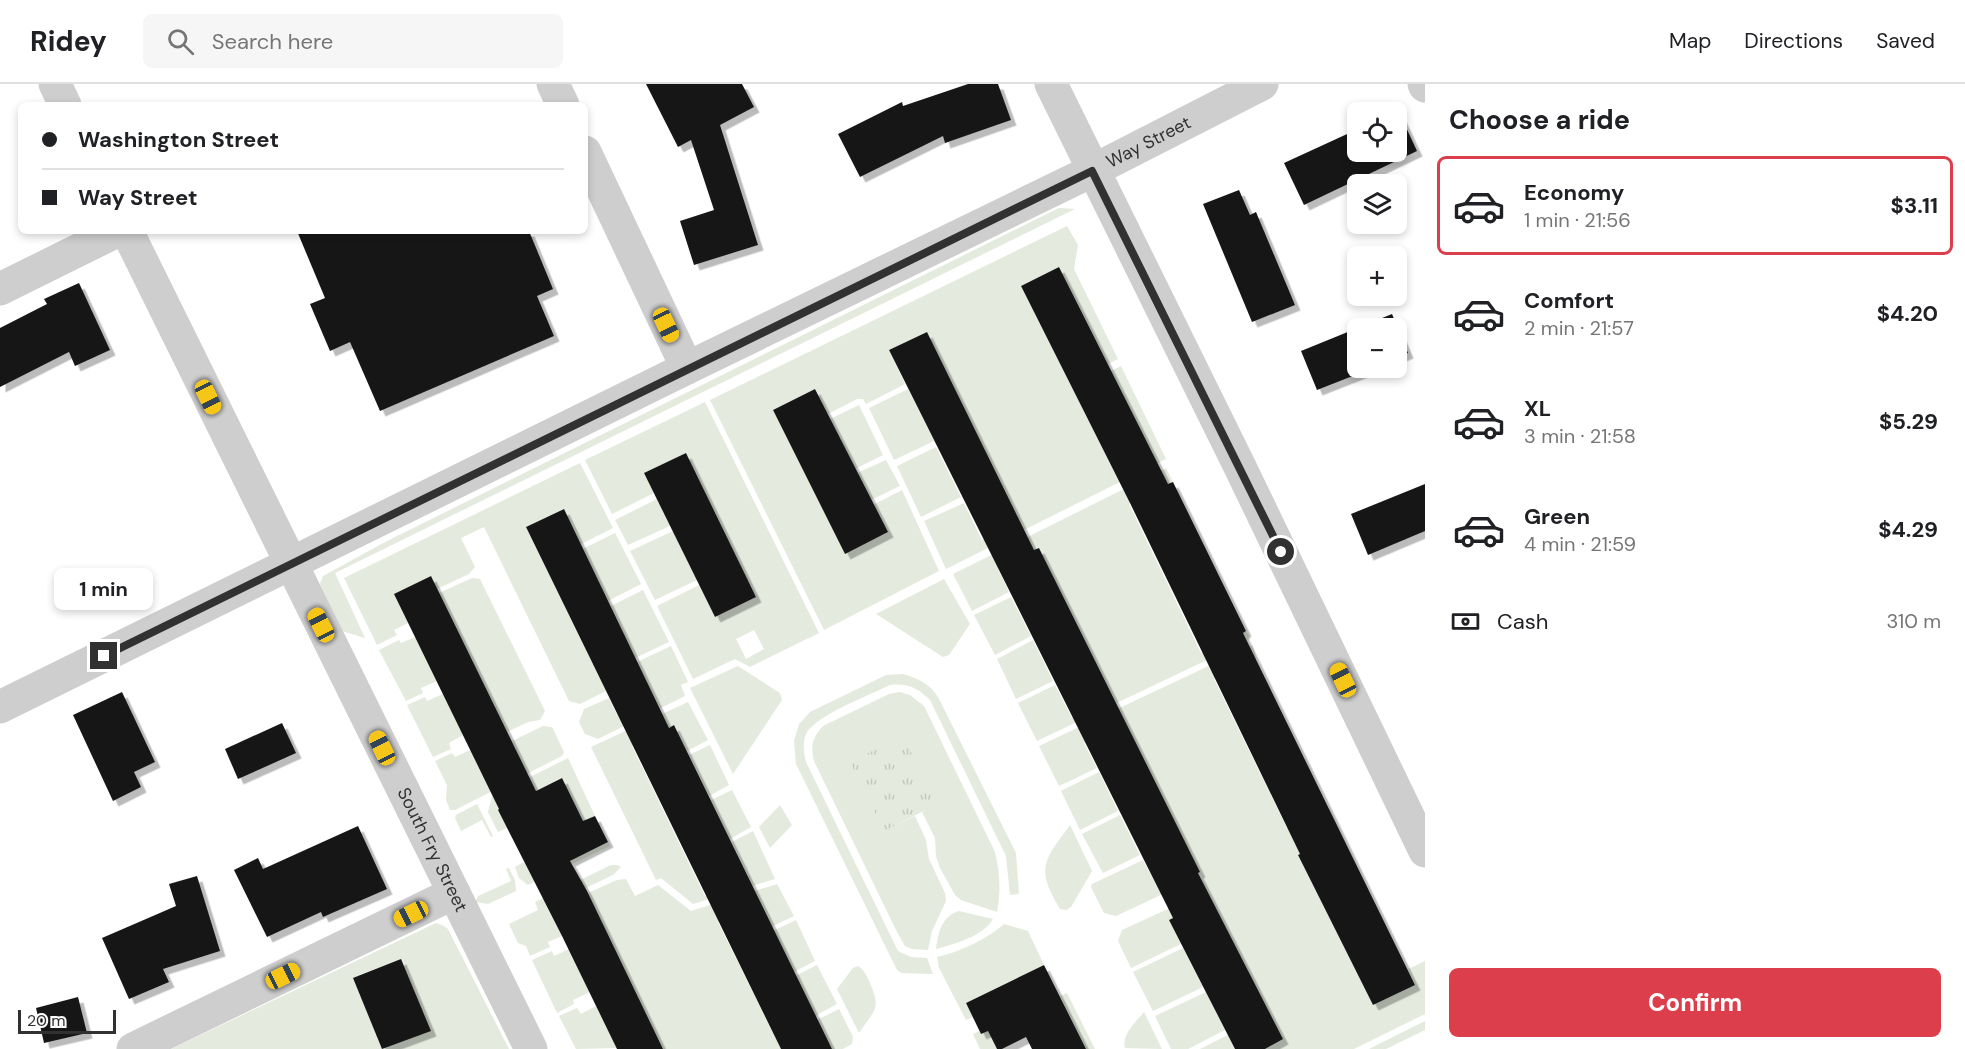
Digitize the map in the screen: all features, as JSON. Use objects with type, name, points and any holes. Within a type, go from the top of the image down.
[{"type":"street","points":[[55,84],[64,102]]},
{"type":"street","points":[[553,84],[562,102]]},
{"type":"street","points":[[1051,84],[1240,467],[1425,851]]},
{"type":"street","name":"Way Street","points":[[0,707],[1092,171],[1262,84]]},
{"type":"street","points":[[588,158],[687,368]]},
{"type":"street","points":[[0,289],[111,234]]},
{"type":"street","name":"South Fry Street","points":[[128,234],[531,1049]]},
{"type":"street","points":[[133,1049],[453,893]]},
{"type":"green space","points":[[1059,208],[1075,209],[335,573],[365,638],[342,631],[320,584],[323,576],[387,541]]},
{"type":"green space","points":[[1067,226],[1078,245],[1074,269],[1118,359],[1108,364],[1059,267],[1021,286],[1115,473],[1153,454],[1111,371],[1121,366],[1166,459],[946,569],[924,521],[964,503],[982,540],[1020,521],[927,332],[889,350],[905,384],[866,404],[863,399],[857,399],[828,414],[815,389],[773,410],[845,553],[887,533],[873,505],[902,490],[939,571],[824,630],[710,400]]},
{"type":"green space","points":[[908,389],[934,441],[894,460],[869,408]]},
{"type":"green space","points":[[705,402],[819,633],[750,667],[735,659],[693,679],[657,606],[699,585],[715,617],[756,597],[686,453],[645,473],[654,493],[612,514],[585,460]],"holes":[[[754,630],[764,649],[746,659],[736,639]]]},
{"type":"green space","points":[[859,405],[883,455],[855,469],[830,419]]},
{"type":"green space","points":[[936,447],[961,497],[921,517],[897,466]]},
{"type":"green space","points":[[886,460],[900,486],[871,500],[857,473]]},
{"type":"green space","points":[[580,463],[613,528],[581,544],[563,509],[526,527],[606,691],[580,704],[569,701],[484,527],[461,538],[475,567],[469,574],[437,589],[431,576],[395,594],[408,623],[394,630],[397,635],[377,645],[344,578]]},
{"type":"green space","points":[[1166,468],[1173,482],[1129,504],[1201,653],[1246,631],[1251,639],[1037,741],[1018,703],[1055,685],[1072,718],[1113,697],[1039,548],[998,569],[1009,592],[972,611],[953,574]]},
{"type":"green space","points":[[657,499],[670,526],[628,545],[615,520]]},
{"type":"green space","points":[[673,531],[697,580],[655,600],[630,551]]},
{"type":"green space","points":[[615,533],[641,584],[608,601],[583,549]]},
{"type":"green space","points":[[472,578],[480,579],[545,711],[540,720],[528,722],[507,732],[439,593]]},
{"type":"green space","points":[[944,579],[970,624],[949,655],[943,657],[876,614]]},
{"type":"green space","points":[[643,590],[669,642],[635,658],[611,606]]},
{"type":"green space","points":[[1011,597],[1031,636],[995,655],[974,615]]},
{"type":"green space","points":[[415,637],[437,681],[421,688],[423,693],[406,701],[379,650],[399,640],[401,643]]},
{"type":"green space","points":[[1033,640],[1053,681],[1016,699],[997,659]]},
{"type":"green space","points":[[1253,645],[1256,658],[1214,679],[1287,828],[1329,808],[1341,834],[1298,855],[1373,1005],[1415,985],[1408,969],[1425,961],[1425,1014],[1354,1049],[1265,1049],[1283,1039],[1211,899],[1169,920],[1181,944],[1131,968],[1118,941],[1122,930],[1172,907],[1165,893],[1116,916],[1104,913],[1091,887],[1092,884],[1143,860],[1160,892],[1199,872],[1125,723],[1084,743],[1097,768],[1059,786],[1039,746]]},
{"type":"green space","points":[[671,646],[688,682],[681,685],[685,696],[598,739],[585,734],[579,722],[584,709],[609,698],[617,715],[654,697],[637,662]]},
{"type":"green space","points":[[738,666],[780,693],[782,700],[733,774],[690,688]]},
{"type":"green space","points":[[903,674],[923,682],[938,697],[1016,853],[1019,894],[1010,895],[1006,856],[930,700],[921,692],[907,685],[890,685],[831,713],[811,727],[806,734],[804,752],[806,762],[898,951],[911,957],[927,958],[933,974],[902,973],[897,970],[796,764],[794,741],[799,724],[810,712],[886,675]]},
{"type":"green space","points":[[900,692],[910,695],[924,706],[995,852],[999,874],[997,912],[961,900],[955,895],[940,868],[936,856],[935,838],[922,812],[937,804],[884,831],[915,816],[926,840],[929,859],[945,893],[946,901],[932,931],[928,950],[905,946],[814,761],[812,750],[813,742],[823,726],[889,694]]},
{"type":"green space","points":[[443,694],[463,735],[449,743],[451,749],[433,757],[407,705],[425,697],[427,701]]},
{"type":"green space","points":[[688,702],[708,740],[687,751],[674,725],[632,746],[705,896],[748,876],[732,842],[753,831],[775,879],[693,904],[661,878],[656,880],[591,747]]},
{"type":"green space","points":[[543,726],[552,727],[564,752],[562,756],[455,810],[450,810],[446,800],[447,785],[435,761],[452,753],[455,757],[470,750],[523,766],[512,741]]},
{"type":"green space","points":[[903,736],[937,804],[884,831],[850,762]]},
{"type":"green space","points":[[710,745],[729,785],[709,796],[689,755]]},
{"type":"green space","points":[[568,758],[595,816],[561,832],[561,778],[498,810],[507,828],[498,832],[488,812],[492,796]]},
{"type":"green space","points":[[1099,772],[1118,811],[1080,830],[1061,791]]},
{"type":"green space","points":[[732,790],[751,827],[730,839],[711,800]]},
{"type":"green space","points":[[477,804],[493,836],[491,837],[482,820],[461,831],[455,818],[456,815]]},
{"type":"green space","points":[[780,805],[792,825],[770,848],[759,827]]},
{"type":"green space","points":[[1120,815],[1140,855],[1103,873],[1082,834]]},
{"type":"green space","points":[[1070,825],[1092,871],[1071,907],[1066,910],[1060,909],[1052,895],[1045,873],[1049,856]]},
{"type":"green space","points":[[608,842],[610,846],[528,885],[519,878],[515,867],[524,862],[533,879]]},
{"type":"green space","points":[[611,865],[621,867],[613,875],[548,906],[562,936],[548,942],[550,947],[530,956],[526,946],[518,943],[509,924],[538,910],[535,902]]},
{"type":"green space","points":[[509,868],[515,880],[516,891],[488,904],[475,902],[478,896],[511,881],[506,869]]},
{"type":"green space","points":[[626,879],[635,896],[658,885],[691,911],[777,884],[794,916],[771,927],[759,902],[718,922],[781,1049],[663,1049],[588,893],[617,880]]},
{"type":"green space","points":[[959,911],[993,919],[976,935],[936,949],[945,921],[953,913]]},
{"type":"green space","points":[[796,920],[815,961],[794,972],[773,931]]},
{"type":"green space","points":[[436,923],[448,929],[509,1049],[171,1049]]},
{"type":"green space","points":[[1004,924],[1028,931],[1044,965],[966,1003],[973,1017],[966,1020],[939,968],[937,957],[973,944]]},
{"type":"green space","points":[[1183,948],[1203,987],[1153,1011],[1133,972]]},
{"type":"green space","points":[[569,949],[590,992],[573,1000],[574,1004],[557,1013],[532,960],[552,951],[554,956]]},
{"type":"green space","points":[[817,965],[837,1004],[815,1016],[795,976]]},
{"type":"green space","points":[[858,966],[867,976],[876,1003],[873,1013],[859,1033],[837,989],[853,968]]},
{"type":"green space","points":[[1206,992],[1225,1030],[1188,1049],[1171,1049],[1155,1016]]},
{"type":"green space","points":[[1067,993],[1095,1049],[1086,1049],[1060,996]]},
{"type":"green space","points":[[596,1006],[617,1048],[576,1049],[559,1016],[577,1008],[581,1014]]},
{"type":"green space","points":[[839,1009],[853,1037],[852,1044],[843,1049],[832,1049],[817,1020]]},
{"type":"green space","points":[[1144,1012],[1162,1049],[1125,1048],[1127,1034]]},
{"type":"green space","points":[[1425,1021],[1425,1030],[1386,1049],[1369,1049]]},
{"type":"green space","points":[[979,1031],[981,1034],[988,1031],[997,1049],[980,1049],[973,1034]]},
{"type":"green space","points":[[1228,1035],[1235,1049],[1200,1049]]},
{"type":"building","points":[[646,84],[742,84],[754,107],[720,125],[758,245],[694,265],[680,221],[714,210],[691,140],[678,147]]},
{"type":"building","points":[[968,84],[998,84],[1011,120],[945,143],[943,136],[860,177],[838,134],[902,102],[903,106]]},
{"type":"building","points":[[1407,129],[1417,151],[1407,156]]},
{"type":"building","points":[[1347,134],[1347,162],[1394,162],[1369,174],[1347,174],[1347,184],[1304,205],[1284,163]]},
{"type":"building","points":[[1239,190],[1250,215],[1256,212],[1295,305],[1252,322],[1203,204]]},
{"type":"building","points":[[298,234],[530,234],[553,289],[537,296],[554,336],[380,411],[350,342],[330,351],[310,304],[325,298]]},
{"type":"building","points":[[1059,267],[1168,484],[1173,482],[1246,631],[1243,633],[1415,985],[1373,1005],[1298,855],[1300,854],[1130,503],[1021,286]]},
{"type":"building","points":[[79,283],[110,350],[75,366],[69,352],[0,387],[0,328],[47,304],[44,299]]},
{"type":"building","points":[[1392,314],[1394,318],[1382,318]]},
{"type":"building","points":[[927,332],[1034,550],[1039,548],[1200,872],[1198,873],[1283,1039],[1265,1049],[1235,1049],[1169,920],[1173,918],[889,350]]},
{"type":"building","points":[[1347,332],[1348,378],[1317,390],[1301,351]]},
{"type":"building","points":[[815,389],[888,532],[845,554],[773,410]]},
{"type":"building","points":[[686,453],[756,597],[715,617],[644,473]]},
{"type":"building","points":[[1425,484],[1425,531],[1368,555],[1351,514]]},
{"type":"building","points":[[564,509],[669,728],[674,725],[832,1049],[781,1049],[526,527]]},
{"type":"building","points":[[431,576],[536,791],[562,778],[583,821],[595,816],[608,842],[570,861],[587,891],[663,1049],[617,1049],[498,810],[394,594]]},
{"type":"building","points":[[122,692],[155,762],[134,772],[141,787],[113,801],[73,715]]},
{"type":"building","points":[[282,723],[296,753],[238,779],[225,749]]},
{"type":"building","points":[[358,826],[387,889],[323,917],[321,912],[267,937],[234,870],[258,858],[263,869]]},
{"type":"building","points":[[197,876],[220,951],[163,969],[169,982],[129,999],[102,938],[176,906],[169,884]]},
{"type":"building","points":[[401,959],[431,1031],[382,1049],[353,978]]},
{"type":"building","points":[[1044,965],[1086,1049],[1032,1049],[1026,1037],[1002,1049],[997,1049],[988,1031],[981,1034],[966,1003]]},
{"type":"building","points":[[78,997],[87,1033],[44,1043],[36,1008]]},
{"type":"route","points":[[104,656],[1092,171],[1281,552]]}]
